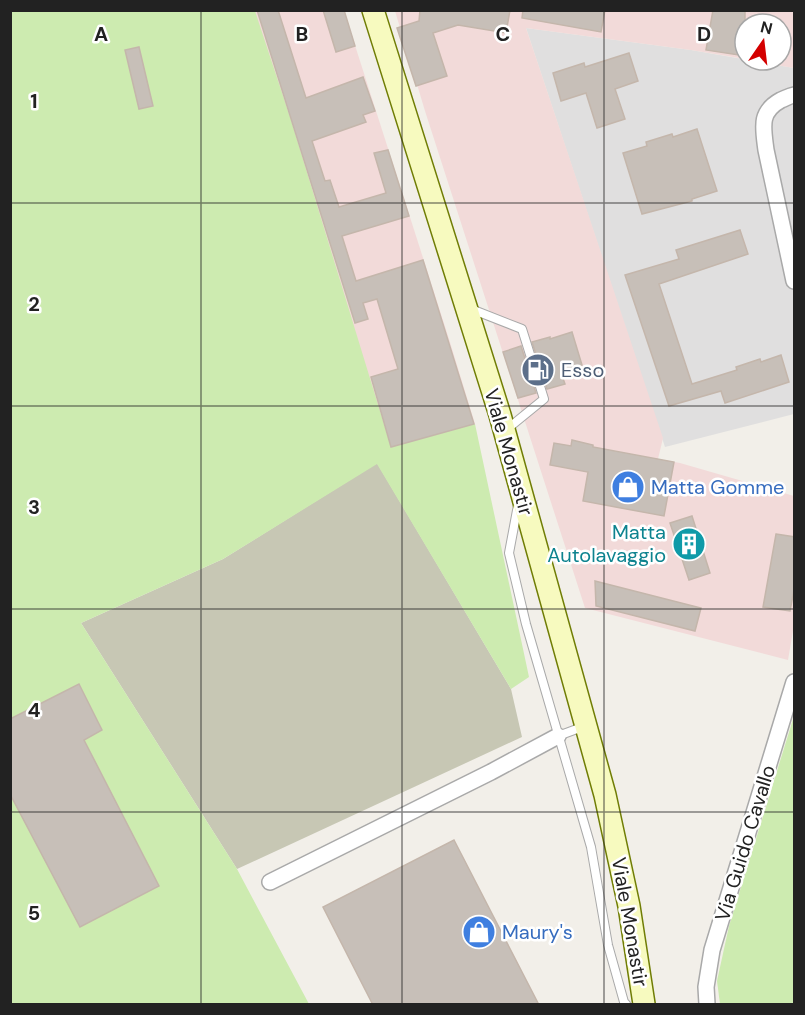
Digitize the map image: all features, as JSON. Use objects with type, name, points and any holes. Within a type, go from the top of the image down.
[{"type":"main road","name":"Viale Monastir","points":[[373,10],[505,431],[605,795],[618,851],[644,1005]]},
{"type":"street","points":[[795,95],[777,102],[766,112],[763,128],[795,281]]},
{"type":"street","name":"Via Guido Cavallo","points":[[707,1005],[708,963],[795,682]]},
{"type":"street","points":[[270,882],[558,736]]},
{"type":"lane","points":[[466,307],[522,329],[544,399],[505,431]]},
{"type":"lane","points":[[520,488],[509,554],[526,624],[591,847],[608,945],[626,1005]]},
{"type":"lane","points":[[558,736],[585,726]]},
{"type":"shaded area","points":[[252,11],[344,11],[475,424],[390,452]]},
{"type":"shaded area","points":[[395,11],[794,11],[794,68],[793,12],[733,12],[733,57],[526,28],[663,438],[658,459],[680,463],[794,496],[794,625],[788,660],[585,608]]},
{"type":"shaded area","points":[[526,28],[733,57],[733,72],[793,72],[794,68],[794,414],[665,447]]},
{"type":"shaded area","points":[[377,463],[511,689],[522,737],[237,869],[81,623],[223,559]]},
{"type":"green space","points":[[10,11],[255,11],[291,120],[391,447],[475,424],[529,677],[511,689],[377,464],[223,559],[81,623],[237,869],[309,1004],[11,1004]]},
{"type":"green space","points":[[794,716],[794,1004],[720,1004],[717,981],[729,926]]},
{"type":"building","points":[[257,10],[278,10],[306,98],[363,77],[375,111],[363,115],[366,122],[312,141],[325,181],[330,180],[339,207],[386,193],[374,153],[388,150],[409,216],[342,236],[356,281],[423,260],[474,424],[391,447],[371,377],[398,369],[377,299],[363,303],[368,319],[355,323]]},
{"type":"building","points":[[323,10],[344,10],[355,46],[336,52]]},
{"type":"building","points":[[420,10],[510,10],[506,33],[458,25],[433,33],[447,76],[416,86],[397,28],[419,21]]},
{"type":"building","points":[[523,10],[605,10],[601,32],[522,18]]},
{"type":"building","points":[[713,10],[745,10],[745,12],[733,12],[733,54],[706,50]]},
{"type":"building","points":[[139,47],[153,106],[139,109],[125,50]]},
{"type":"building","points":[[629,53],[638,81],[615,89],[625,119],[597,128],[586,93],[561,101],[553,73],[584,63],[585,67]]},
{"type":"building","points":[[697,129],[717,191],[692,199],[692,201],[642,214],[623,153],[647,146],[646,142],[672,134],[673,137]]},
{"type":"building","points":[[740,230],[748,254],[659,284],[692,384],[737,370],[736,367],[760,359],[761,362],[781,355],[789,382],[725,403],[721,391],[669,406],[625,275],[679,259],[676,250]]},
{"type":"building","points":[[572,332],[582,365],[561,373],[565,384],[547,389],[532,342]]},
{"type":"building","points":[[521,346],[536,393],[518,398],[503,352]]},
{"type":"building","name":"Matta Gomme","points":[[572,440],[593,445],[593,447],[674,462],[664,516],[583,501],[588,472],[550,465],[554,443],[571,446]]},
{"type":"building","name":"Matta Autolavaggio","points":[[692,516],[710,573],[689,580],[670,523]]},
{"type":"building","points":[[776,534],[795,537],[795,585],[790,611],[763,607]]},
{"type":"building","points":[[595,581],[701,608],[695,631],[596,606]]},
{"type":"building","points":[[79,684],[102,730],[84,740],[159,886],[80,927],[10,794],[10,719]]},
{"type":"building","points":[[454,840],[539,1005],[373,1005],[323,907]]},
{"type":"place","name":"Esso","points":[[538,370]]},
{"type":"place","name":"Matta Gomme","points":[[628,487]]},
{"type":"place","name":"Matta Autolavaggio","points":[[689,544]]},
{"type":"place","name":"Maury's","points":[[479,932]]}]
